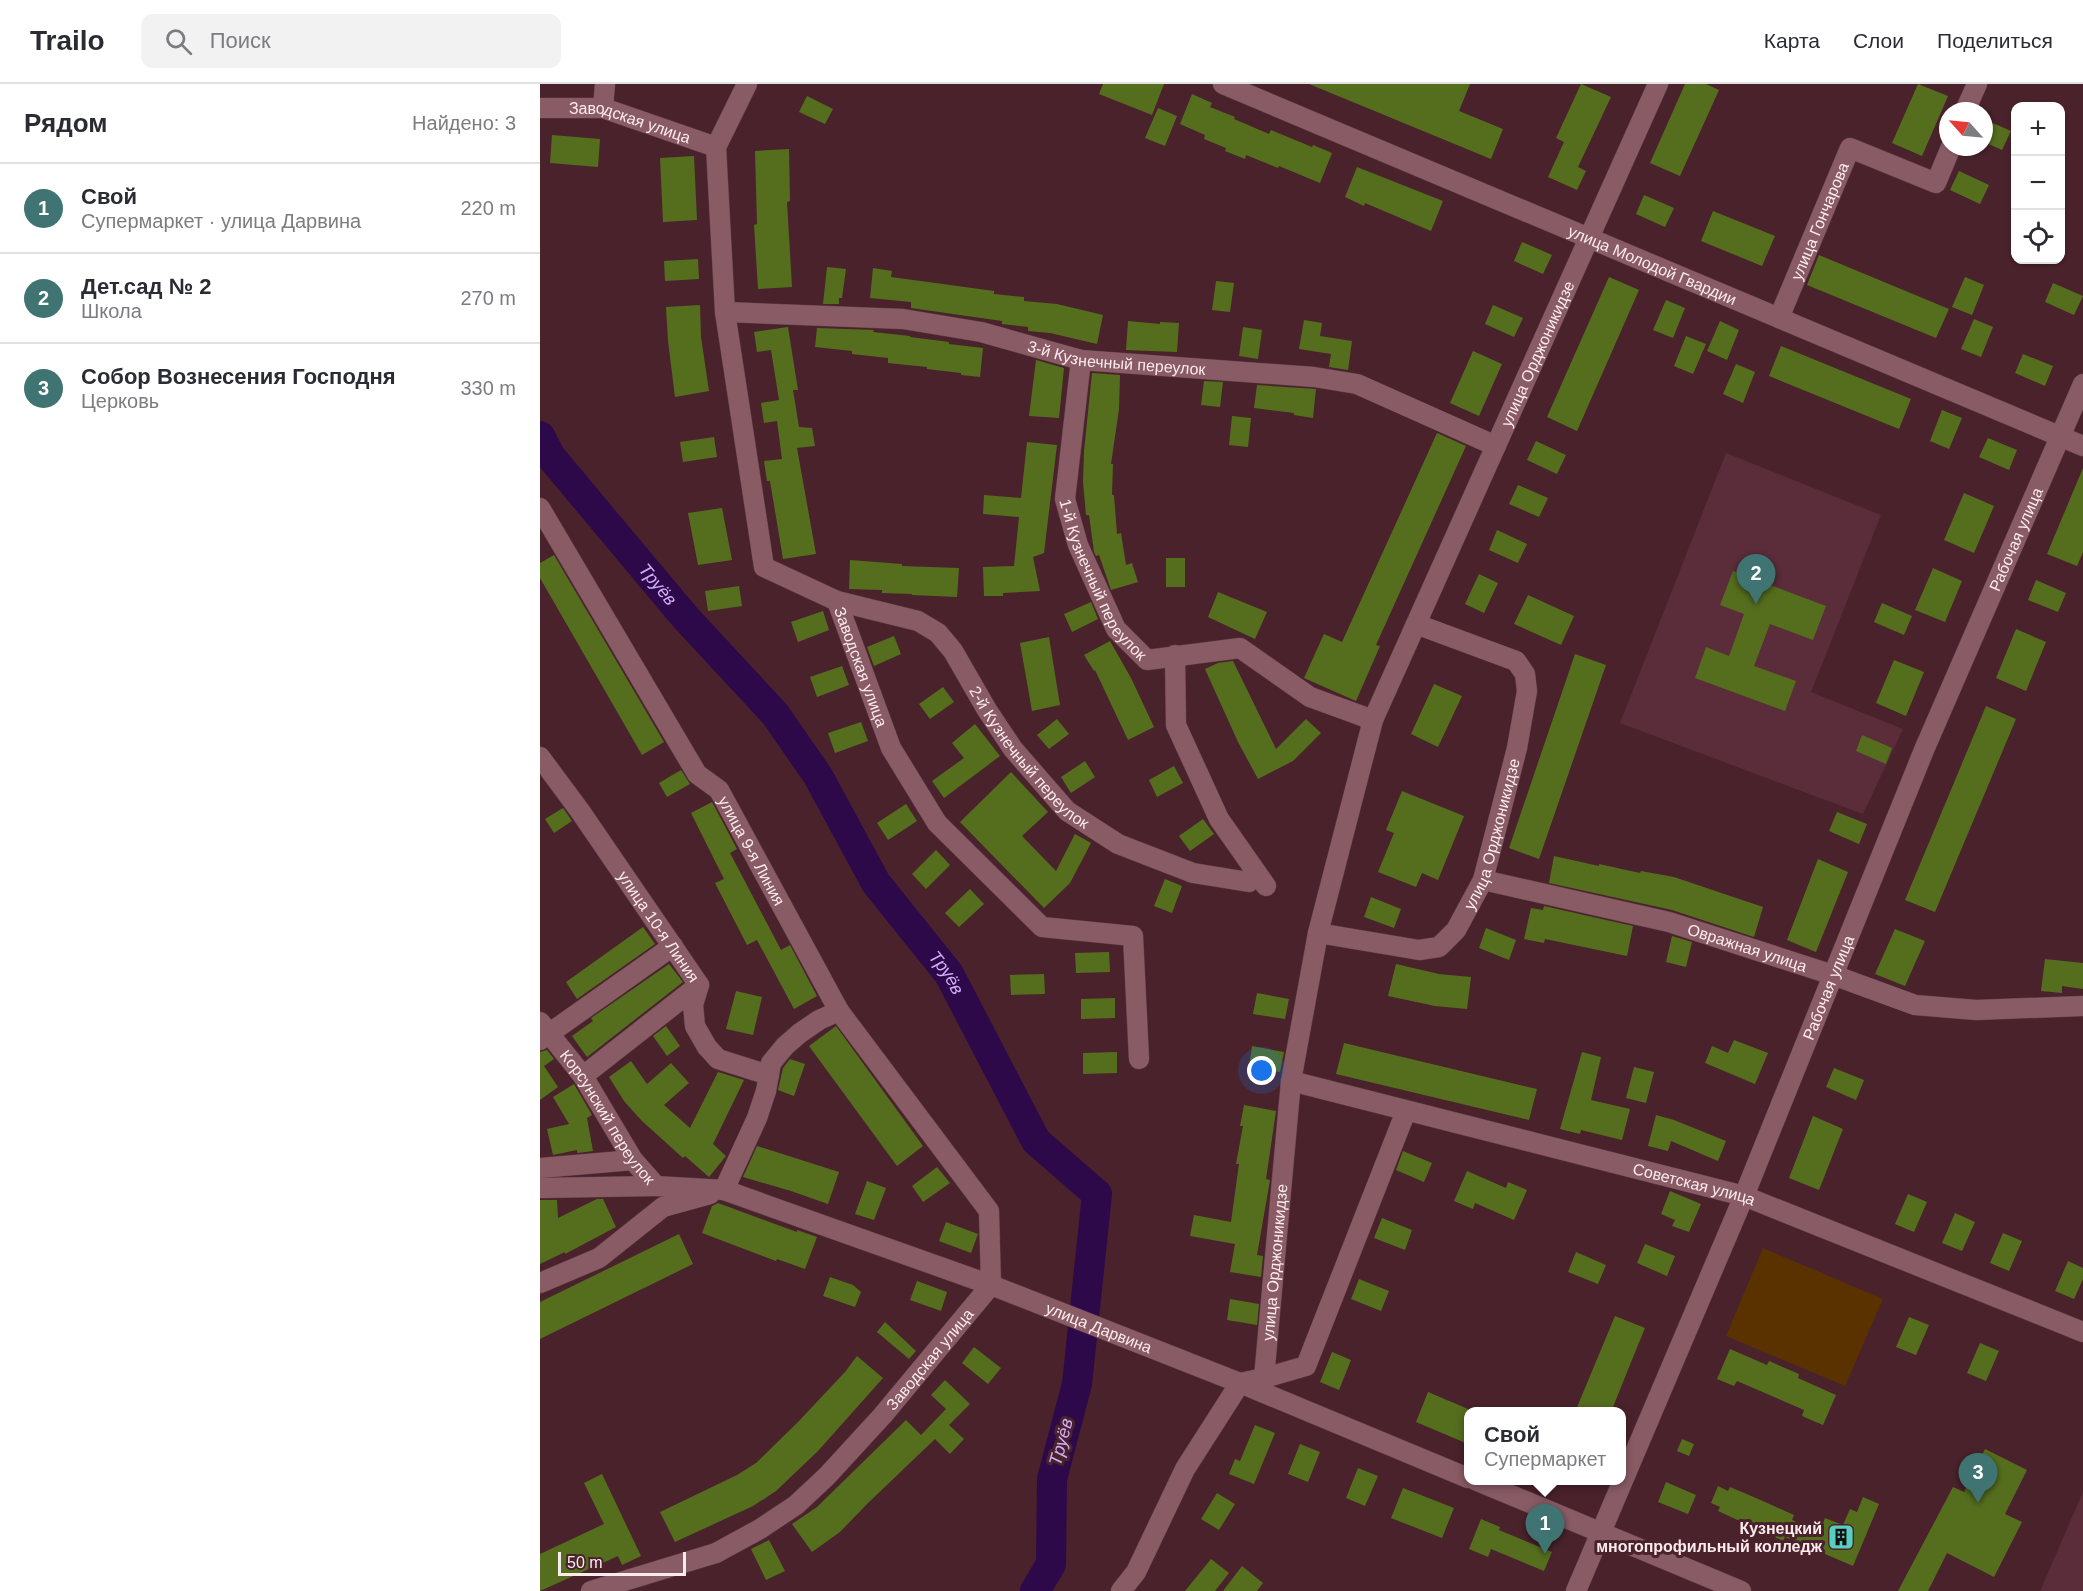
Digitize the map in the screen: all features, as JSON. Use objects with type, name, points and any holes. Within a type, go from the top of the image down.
[{"type":"street","points":[[603,108],[605,84]]},
{"type":"street","name":"Заводская улица","points":[[747,84],[716,147],[725,312],[764,567],[837,601],[891,748],[937,823],[1042,927],[1133,936],[1139,1059]]},
{"type":"street","name":"улица Молодой Гвардии","points":[[1223,84],[2083,446]]},
{"type":"street","name":"улица Орджоникидзе","points":[[1264,1378],[1291,1081],[1318,933],[1373,720],[1658,84]]},
{"type":"street","points":[[1969,102],[1977,84]]},
{"type":"street","name":"Заводская улица","points":[[540,108],[603,108],[716,147]]},
{"type":"street","name":"улица Гончарова","points":[[1779,318],[1850,147],[1936,183],[1947,156]]},
{"type":"street","name":"3-й Кузнечный переулок","points":[[725,312],[903,319],[981,332],[1081,360],[1314,377],[1356,384],[1496,446]]},
{"type":"street","name":"1-й Кузнечный переулок","points":[[1081,360],[1065,499],[1078,545],[1116,629],[1147,660],[1240,648],[1310,696],[1373,720]]},
{"type":"street","name":"Рабочая улица","points":[[1626,1471],[1744,1196],[1924,750],[2083,384]]},
{"type":"street","name":"улица 9-я Линия","points":[[540,508],[697,774],[719,790],[839,1011]]},
{"type":"street","name":"2-й Кузнечный переулок","points":[[837,601],[918,621],[938,633],[953,651],[987,710],[1013,749],[1067,811],[1118,844],[1193,873],[1257,884]]},
{"type":"street","name":"улица Орджоникидзе","points":[[1318,933],[1419,950],[1439,947],[1456,930],[1483,880],[1517,748],[1527,691],[1525,674],[1516,661],[1416,624]]},
{"type":"street","name":"1-й Кузнечный переулок","points":[[1175,655],[1176,725],[1219,819],[1257,884]]},
{"type":"street","name":"улица 10-я Линия","points":[[540,757],[699,984],[693,1005],[695,1026],[707,1047],[718,1059],[769,1075]]},
{"type":"street","name":"Овражная улица","points":[[1483,880],[1670,922],[1833,975],[1916,1005],[1976,1010],[2083,1006]]},
{"type":"street","points":[[543,1031],[673,946]]},
{"type":"street","points":[[583,1076],[699,984]]},
{"type":"street","points":[[540,1283],[599,1258],[663,1207],[724,1190],[757,1118],[771,1063],[785,1046],[819,1020],[839,1011],[989,1211],[991,1285]]},
{"type":"street","name":"Корсунский переулок","points":[[543,1031],[583,1076],[633,1160],[656,1186],[724,1190]]},
{"type":"street","name":"Советская улица","points":[[1291,1081],[1744,1196],[2083,1332]]},
{"type":"street","points":[[1121,1591],[1136,1572],[1185,1469],[1240,1383],[1306,1366],[1406,1111]]},
{"type":"street","points":[[540,1168],[633,1160]]},
{"type":"street","points":[[540,1188],[656,1186]]},
{"type":"street","name":"улица Дарвина","points":[[724,1190],[991,1285],[1240,1383],[1464,1476]]},
{"type":"street","name":"Заводская улица","points":[[591,1591],[716,1553],[760,1529],[796,1505],[883,1415],[991,1285]]},
{"type":"street","points":[[1487,1485],[1741,1591]]},
{"type":"street","name":"Рабочая улица","points":[[1576,1591],[1620,1485]]},
{"type":"shaded area","points":[[1726,453],[1881,515],[1811,692],[1903,729],[1863,814],[1620,723]]},
{"type":"shaded area","points":[[1763,1248],[1883,1299],[1845,1386],[1726,1336]]},
{"type":"shaded area","points":[[2083,1492],[2083,1591],[2040,1591]]},
{"type":"building","points":[[1103,84],[1164,84],[1152,115],[1099,94]]},
{"type":"building","points":[[1309,84],[1470,84],[1459,111],[1503,129],[1491,159]]},
{"type":"building","points":[[1581,84],[1611,97],[1578,167],[1586,171],[1577,190],[1548,177],[1564,142],[1556,138]]},
{"type":"building","points":[[1685,84],[1706,84],[1719,90],[1680,176],[1650,163]]},
{"type":"building","points":[[1918,84],[1948,96],[1945,102],[1939,102],[1939,117],[1922,156],[1892,143]]},
{"type":"building","points":[[1192,94],[1212,103],[1210,107],[1269,134],[1271,130],[1332,153],[1320,183],[1279,166],[1278,168],[1246,155],[1245,159],[1225,151],[1226,148],[1204,139],[1205,135],[1180,124]]},
{"type":"building","points":[[807,96],[833,109],[825,124],[799,112]]},
{"type":"building","points":[[1158,108],[1177,116],[1165,146],[1145,138]]},
{"type":"building","points":[[1993,123],[2011,131],[2002,150],[1993,146]]},
{"type":"building","points":[[552,135],[600,139],[598,167],[550,163]]},
{"type":"building","points":[[789,149],[790,201],[787,202],[792,287],[758,289],[754,225],[757,224],[755,151]]},
{"type":"building","points":[[694,156],[697,220],[663,222],[660,158]]},
{"type":"building","points":[[1357,167],[1443,201],[1431,231],[1345,197]]},
{"type":"building","points":[[1959,171],[1989,185],[1980,204],[1950,190]]},
{"type":"building","points":[[1644,195],[1674,208],[1665,227],[1636,214]]},
{"type":"building","points":[[1713,211],[1775,236],[1762,266],[1701,241]]},
{"type":"building","points":[[1522,242],[1552,255],[1543,274],[1514,261]]},
{"type":"building","points":[[1819,255],[1949,309],[1936,338],[1807,285]]},
{"type":"building","points":[[698,259],[699,279],[665,281],[664,261]]},
{"type":"building","points":[[827,267],[846,269],[839,304],[823,304]]},
{"type":"building","points":[[873,268],[892,271],[891,277],[994,291],[994,294],[1024,297],[1024,301],[1057,304],[1103,315],[1097,344],[1050,333],[1028,331],[1028,327],[1002,324],[1002,321],[911,308],[911,302],[870,298]]},
{"type":"building","points":[[1609,277],[1639,290],[1577,431],[1547,417]]},
{"type":"building","points":[[1965,277],[1984,285],[1972,315],[1952,307]]},
{"type":"building","points":[[1216,281],[1234,283],[1230,312],[1212,310]]},
{"type":"building","points":[[2053,283],[2083,296],[2074,315],[2045,302]]},
{"type":"building","points":[[1666,300],[1685,308],[1673,338],[1653,330]]},
{"type":"building","points":[[700,305],[701,337],[709,391],[675,397],[666,307]]},
{"type":"building","points":[[1493,305],[1523,318],[1514,337],[1485,324]]},
{"type":"building","points":[[1974,319],[1993,327],[1981,357],[1961,349]]},
{"type":"building","points":[[1304,320],[1322,323],[1320,336],[1352,341],[1348,370],[1329,367],[1331,354],[1299,349]]},
{"type":"building","points":[[1128,321],[1179,323],[1177,352],[1126,350]]},
{"type":"building","points":[[1720,321],[1739,330],[1727,360],[1707,351]]},
{"type":"building","points":[[788,327],[798,390],[793,390],[799,427],[812,428],[815,446],[797,448],[816,554],[783,559],[770,481],[767,481],[764,461],[782,459],[777,421],[764,423],[761,403],[779,400],[771,350],[757,352],[754,332]]},
{"type":"building","points":[[1243,327],[1262,330],[1258,359],[1239,356]]},
{"type":"building","points":[[817,328],[874,330],[873,332],[983,348],[980,377],[927,369],[927,367],[888,363],[888,358],[852,354],[852,351],[815,347]]},
{"type":"building","points":[[1686,336],[1706,344],[1693,374],[1674,366]]},
{"type":"building","points":[[1781,346],[1911,399],[1899,429],[1769,376]]},
{"type":"building","points":[[1473,351],[1502,364],[1479,416],[1450,403]]},
{"type":"building","points":[[2023,354],[2053,366],[2045,386],[2015,373]]},
{"type":"building","points":[[1036,360],[1064,368],[1059,418],[1029,416]]},
{"type":"building","points":[[1736,364],[1755,372],[1743,403],[1723,394]]},
{"type":"building","points":[[1092,373],[1120,375],[1119,409],[1111,464],[1113,464],[1112,495],[1114,495],[1117,534],[1121,533],[1126,565],[1132,563],[1138,582],[1111,590],[1099,555],[1096,556],[1094,552],[1089,515],[1086,515],[1083,482]]},
{"type":"building","points":[[1204,381],[1223,382],[1220,407],[1201,405]]},
{"type":"building","points":[[1257,385],[1316,389],[1313,418],[1254,408]]},
{"type":"building","points":[[1942,410],[1962,418],[1949,449],[1930,441]]},
{"type":"building","points":[[1232,416],[1251,418],[1248,447],[1229,445]]},
{"type":"building","points":[[1437,433],[1466,446],[1376,645],[1380,646],[1356,701],[1304,678],[1324,634],[1342,642]]},
{"type":"building","points":[[714,437],[717,457],[683,462],[680,442]]},
{"type":"building","points":[[1988,438],[2017,450],[2009,470],[1979,457]]},
{"type":"building","points":[[1536,441],[1566,455],[1557,474],[1527,460]]},
{"type":"building","points":[[1027,442],[1057,445],[1044,553],[1033,557],[1040,591],[984,596],[983,567],[1014,566],[1019,517],[983,514],[984,495],[1021,498]]},
{"type":"building","points":[[2083,468],[2083,552],[2077,566],[2047,554]]},
{"type":"building","points":[[1518,485],[1548,498],[1539,517],[1509,504]]},
{"type":"building","points":[[1964,493],[1994,506],[1974,553],[1944,540]]},
{"type":"building","points":[[722,508],[732,560],[698,565],[688,513]]},
{"type":"building","points":[[1497,530],[1527,544],[1518,563],[1489,550]]},
{"type":"building","points":[[554,555],[664,742],[642,755],[540,578],[540,563]]},
{"type":"building","points":[[1166,558],[1185,558],[1185,587],[1166,587]]},
{"type":"building","points":[[850,560],[902,564],[902,566],[959,568],[957,597],[849,589]]},
{"type":"building","points":[[1933,568],[1962,581],[1945,622],[1915,610]]},
{"type":"building","points":[[1733,571],[1826,606],[1813,640],[1770,624],[1754,666],[1796,681],[1785,711],[1695,678],[1706,647],[1729,656],[1744,614],[1720,605]]},
{"type":"building","points":[[1479,574],[1498,583],[1484,613],[1465,604]]},
{"type":"building","points":[[2036,580],[2066,593],[2058,612],[2028,600]]},
{"type":"building","points":[[739,586],[742,606],[708,611],[705,591]]},
{"type":"building","points":[[1218,592],[1267,612],[1255,639],[1208,617]]},
{"type":"building","points":[[1528,595],[1574,616],[1561,645],[1514,624]]},
{"type":"building","points":[[1091,602],[1098,619],[1072,632],[1064,614]]},
{"type":"building","points":[[1882,603],[1912,616],[1904,635],[1874,622]]},
{"type":"building","points":[[823,611],[829,630],[798,642],[791,622]]},
{"type":"building","points":[[2016,629],[2046,642],[2026,691],[1996,678]]},
{"type":"building","points":[[894,636],[901,654],[874,666],[867,647]]},
{"type":"building","points":[[1049,637],[1060,705],[1032,711],[1020,643]]},
{"type":"building","points":[[1110,641],[1131,678],[1154,727],[1128,740],[1095,670],[1084,655]]},
{"type":"building","points":[[1575,654],[1606,665],[1539,859],[1509,848]]},
{"type":"building","points":[[1894,660],[1924,672],[1906,716],[1876,703]]},
{"type":"building","points":[[1233,661],[1276,749],[1306,719],[1321,733],[1293,761],[1258,779],[1238,742],[1205,669],[1218,663]]},
{"type":"building","points":[[842,666],[849,685],[817,697],[810,677]]},
{"type":"building","points":[[1434,684],[1462,696],[1438,747],[1411,734]]},
{"type":"building","points":[[943,687],[954,702],[930,719],[919,704]]},
{"type":"building","points":[[1986,706],[2016,719],[1935,912],[1905,900]]},
{"type":"building","points":[[1057,719],[1069,734],[1049,749],[1037,735]]},
{"type":"building","points":[[861,722],[868,741],[835,753],[828,733]]},
{"type":"building","points":[[975,724],[1000,756],[944,798],[932,781],[964,758],[952,743]]},
{"type":"building","points":[[1862,735],[1892,748],[1886,764],[1856,751]]},
{"type":"building","points":[[1085,761],[1095,777],[1071,793],[1061,777]]},
{"type":"building","points":[[1174,766],[1183,783],[1157,797],[1149,780]]},
{"type":"building","points":[[681,770],[690,784],[667,797],[659,783]]},
{"type":"building","points":[[1011,772],[1048,812],[1022,836],[1056,871],[1075,834],[1091,843],[1070,883],[1044,908],[960,822]]},
{"type":"building","points":[[1402,791],[1464,816],[1438,880],[1422,873],[1416,887],[1378,872],[1394,833],[1386,830]]},
{"type":"building","points":[[712,802],[737,849],[730,853],[781,950],[790,945],[817,996],[794,1009],[757,940],[747,945],[715,883],[724,879],[691,813]]},
{"type":"building","points":[[906,804],[917,821],[888,840],[877,823]]},
{"type":"building","points":[[563,808],[572,821],[554,833],[545,819]]},
{"type":"building","points":[[1837,812],[1867,824],[1859,844],[1829,831]]},
{"type":"building","points":[[1203,819],[1214,834],[1190,851],[1179,836]]},
{"type":"building","points":[[936,850],[950,865],[926,889],[912,874]]},
{"type":"building","points":[[1554,856],[1599,866],[1599,864],[1640,873],[1641,871],[1674,877],[1763,907],[1754,937],[1672,910],[1549,883]]},
{"type":"building","points":[[1818,859],[1848,872],[1816,952],[1787,940]]},
{"type":"building","points":[[1165,879],[1182,886],[1172,913],[1154,906]]},
{"type":"building","points":[[970,889],[984,904],[959,927],[945,913]]},
{"type":"building","points":[[1371,897],[1401,909],[1394,928],[1364,917]]},
{"type":"building","points":[[1544,906],[1633,926],[1627,956],[1545,939],[1544,943],[1524,939],[1531,908],[1543,910]]},
{"type":"building","points":[[643,927],[655,944],[577,999],[566,982]]},
{"type":"building","points":[[1486,928],[1516,940],[1509,960],[1479,948]]},
{"type":"building","points":[[1895,929],[1925,941],[1905,986],[1875,974]]},
{"type":"building","points":[[1672,936],[1692,942],[1686,967],[1666,962]]},
{"type":"building","points":[[1109,952],[1110,972],[1076,973],[1075,953]]},
{"type":"building","points":[[2045,959],[2083,963],[2083,989],[2062,986],[2062,993],[2041,991]]},
{"type":"building","points":[[669,964],[683,982],[587,1057],[572,1036],[593,1021],[591,1018]]},
{"type":"building","points":[[1396,964],[1439,974],[1471,977],[1467,1009],[1435,1006],[1388,996]]},
{"type":"building","points":[[1044,974],[1045,994],[1011,995],[1010,975]]},
{"type":"building","points":[[736,991],[762,997],[753,1035],[726,1029]]},
{"type":"building","points":[[1257,993],[1289,999],[1285,1019],[1253,1014]]},
{"type":"building","points":[[1115,998],[1115,1018],[1081,1019],[1081,999]]},
{"type":"building","points":[[666,1026],[680,1046],[667,1056],[653,1036]]},
{"type":"building","points":[[836,1026],[923,1146],[897,1166],[809,1046]]},
{"type":"building","points":[[1734,1040],[1768,1053],[1755,1084],[1705,1063],[1712,1046],[1728,1053]]},
{"type":"building","points":[[1344,1043],[1537,1089],[1529,1120],[1336,1074]]},
{"type":"building","points":[[1252,1046],[1284,1052],[1280,1072],[1249,1067]]},
{"type":"building","points":[[547,1050],[554,1059],[544,1066],[558,1087],[540,1100],[540,1052]]},
{"type":"building","points":[[1117,1052],[1117,1073],[1083,1074],[1083,1053]]},
{"type":"building","points":[[1582,1052],[1601,1057],[1591,1100],[1630,1109],[1622,1140],[1581,1130],[1580,1134],[1560,1129]]},
{"type":"building","points":[[790,1059],[805,1064],[794,1096],[778,1090],[783,1068]]},
{"type":"building","points":[[631,1061],[647,1084],[671,1063],[689,1083],[664,1105],[690,1128],[718,1072],[744,1080],[713,1144],[726,1156],[709,1177],[685,1156],[683,1158],[642,1121],[624,1101],[609,1077]]},
{"type":"building","points":[[1634,1067],[1654,1072],[1646,1103],[1626,1098]]},
{"type":"building","points":[[1834,1068],[1864,1080],[1856,1100],[1826,1087]]},
{"type":"building","points":[[574,1084],[592,1115],[587,1118],[593,1151],[577,1153],[577,1150],[553,1155],[547,1129],[569,1124],[553,1097]]},
{"type":"building","points":[[1244,1105],[1276,1111],[1266,1179],[1270,1180],[1257,1255],[1263,1256],[1261,1277],[1230,1272],[1235,1244],[1190,1236],[1194,1215],[1231,1222]]},
{"type":"building","points":[[1656,1115],[1726,1141],[1718,1161],[1671,1141],[1668,1151],[1648,1146]]},
{"type":"building","points":[[1813,1116],[1843,1129],[1819,1190],[1789,1178]]},
{"type":"building","points":[[757,1146],[839,1172],[828,1204],[743,1177]]},
{"type":"building","points":[[1403,1151],[1432,1163],[1424,1182],[1396,1170]]},
{"type":"building","points":[[937,1167],[950,1183],[923,1202],[912,1186]]},
{"type":"building","points":[[1467,1171],[1506,1188],[1508,1182],[1527,1190],[1514,1220],[1475,1203],[1473,1209],[1454,1201]]},
{"type":"building","points":[[867,1181],[886,1188],[874,1220],[855,1214]]},
{"type":"building","points":[[1670,1191],[1701,1204],[1689,1232],[1672,1226],[1675,1220],[1661,1214]]},
{"type":"building","points":[[1908,1194],[1927,1202],[1914,1232],[1895,1224]]},
{"type":"building","points":[[597,1199],[603,1199],[616,1227],[565,1254],[565,1252],[540,1264],[540,1200],[557,1200],[558,1218]]},
{"type":"building","points":[[718,1203],[817,1237],[805,1269],[777,1259],[776,1261],[702,1233],[712,1206]]},
{"type":"building","points":[[1955,1213],[1975,1222],[1962,1251],[1942,1243]]},
{"type":"building","points":[[1382,1218],[1412,1230],[1405,1250],[1374,1238]]},
{"type":"building","points":[[946,1222],[978,1234],[971,1253],[939,1241]]},
{"type":"building","points":[[2003,1233],[2022,1241],[2009,1271],[1990,1263]]},
{"type":"building","points":[[679,1234],[693,1264],[540,1339],[540,1302]]},
{"type":"building","points":[[1645,1244],[1675,1256],[1667,1276],[1637,1263]]},
{"type":"building","points":[[1576,1252],[1606,1265],[1598,1284],[1568,1272]]},
{"type":"building","points":[[2068,1261],[2083,1268],[2083,1279],[2074,1299],[2055,1291]]},
{"type":"building","points":[[830,1277],[853,1285],[861,1292],[855,1307],[823,1296]]},
{"type":"building","points":[[1359,1279],[1389,1291],[1381,1311],[1351,1299]]},
{"type":"building","points":[[917,1281],[947,1292],[941,1311],[910,1300]]},
{"type":"building","points":[[1230,1299],[1259,1304],[1257,1325],[1227,1320]]},
{"type":"building","points":[[1615,1316],[1645,1328],[1613,1407],[1577,1407]]},
{"type":"building","points":[[1909,1317],[1929,1325],[1916,1355],[1896,1347]]},
{"type":"building","points":[[885,1322],[916,1351],[909,1359],[877,1332]]},
{"type":"building","points":[[1980,1343],[1999,1351],[1986,1381],[1967,1373]]},
{"type":"building","points":[[974,1347],[1001,1368],[988,1384],[962,1363]]},
{"type":"building","points":[[1730,1349],[1767,1365],[1769,1361],[1799,1374],[1798,1378],[1836,1395],[1823,1425],[1802,1416],[1804,1410],[1737,1381],[1734,1386],[1717,1379]]},
{"type":"building","points":[[1332,1352],[1351,1360],[1339,1390],[1320,1382]]},
{"type":"building","points":[[857,1356],[883,1378],[818,1451],[776,1491],[753,1506],[675,1542],[660,1512],[737,1475],[756,1463],[798,1422]]},
{"type":"building","points":[[945,1380],[970,1404],[949,1425],[964,1439],[950,1454],[935,1439],[840,1532],[812,1552],[792,1524],[817,1507],[906,1420],[921,1435],[946,1409],[931,1395]]},
{"type":"building","points":[[1428,1392],[1464,1407],[1464,1442],[1416,1422]]},
{"type":"building","points":[[1255,1425],[1275,1433],[1254,1484],[1229,1474],[1235,1459],[1240,1461]]},
{"type":"building","points":[[1682,1439],[1694,1444],[1689,1456],[1677,1451]]},
{"type":"building","points":[[1300,1444],[1320,1452],[1308,1482],[1288,1474]]},
{"type":"building","points":[[1985,1449],[2027,1470],[2005,1514],[2022,1522],[1994,1577],[1947,1553],[1928,1591],[1898,1591],[1953,1487],[1964,1492]]},
{"type":"building","points":[[1358,1468],[1378,1476],[1365,1506],[1346,1498]]},
{"type":"building","points":[[602,1474],[641,1556],[622,1565],[618,1556],[540,1591],[540,1554],[604,1524],[584,1483]]},
{"type":"building","points":[[1666,1482],[1696,1495],[1688,1514],[1658,1502]]},
{"type":"building","points":[[1718,1486],[1728,1491],[1730,1487],[1794,1515],[1792,1520],[1819,1532],[1825,1518],[1843,1525],[1850,1509],[1857,1512],[1863,1497],[1879,1504],[1853,1566],[1785,1537],[1783,1541],[1718,1511],[1720,1507],[1711,1503]]},
{"type":"building","points":[[1403,1488],[1454,1508],[1442,1538],[1391,1518]]},
{"type":"building","points":[[1217,1493],[1235,1504],[1219,1530],[1201,1519]]},
{"type":"building","points":[[1481,1519],[1500,1527],[1499,1530],[1552,1552],[1544,1571],[1491,1549],[1488,1557],[1469,1549]]},
{"type":"building","points":[[769,1540],[785,1571],[766,1580],[751,1549]]},
{"type":"building","points":[[1211,1559],[1229,1573],[1215,1591],[1185,1591]]},
{"type":"building","points":[[1242,1566],[1263,1583],[1257,1591],[1223,1591]]},
{"type":"waterway","name":"Труёв","points":[[540,436],[551,457],[685,617],[775,714],[818,776],[876,883],[949,974],[1036,1141],[1097,1194],[1077,1384],[1052,1479],[1051,1564],[1035,1591]]},
{"type":"place","name":"Дет.сад № 2","points":[[1756,604]]},
{"type":"place","name":"Собор Вознесения Господня","points":[[1978,1503]]},
{"type":"place","name":"Кузнецкий многопрофильный колледж","points":[[1841,1537]]},
{"type":"place","name":"Свой","points":[[1545,1554]]}]
